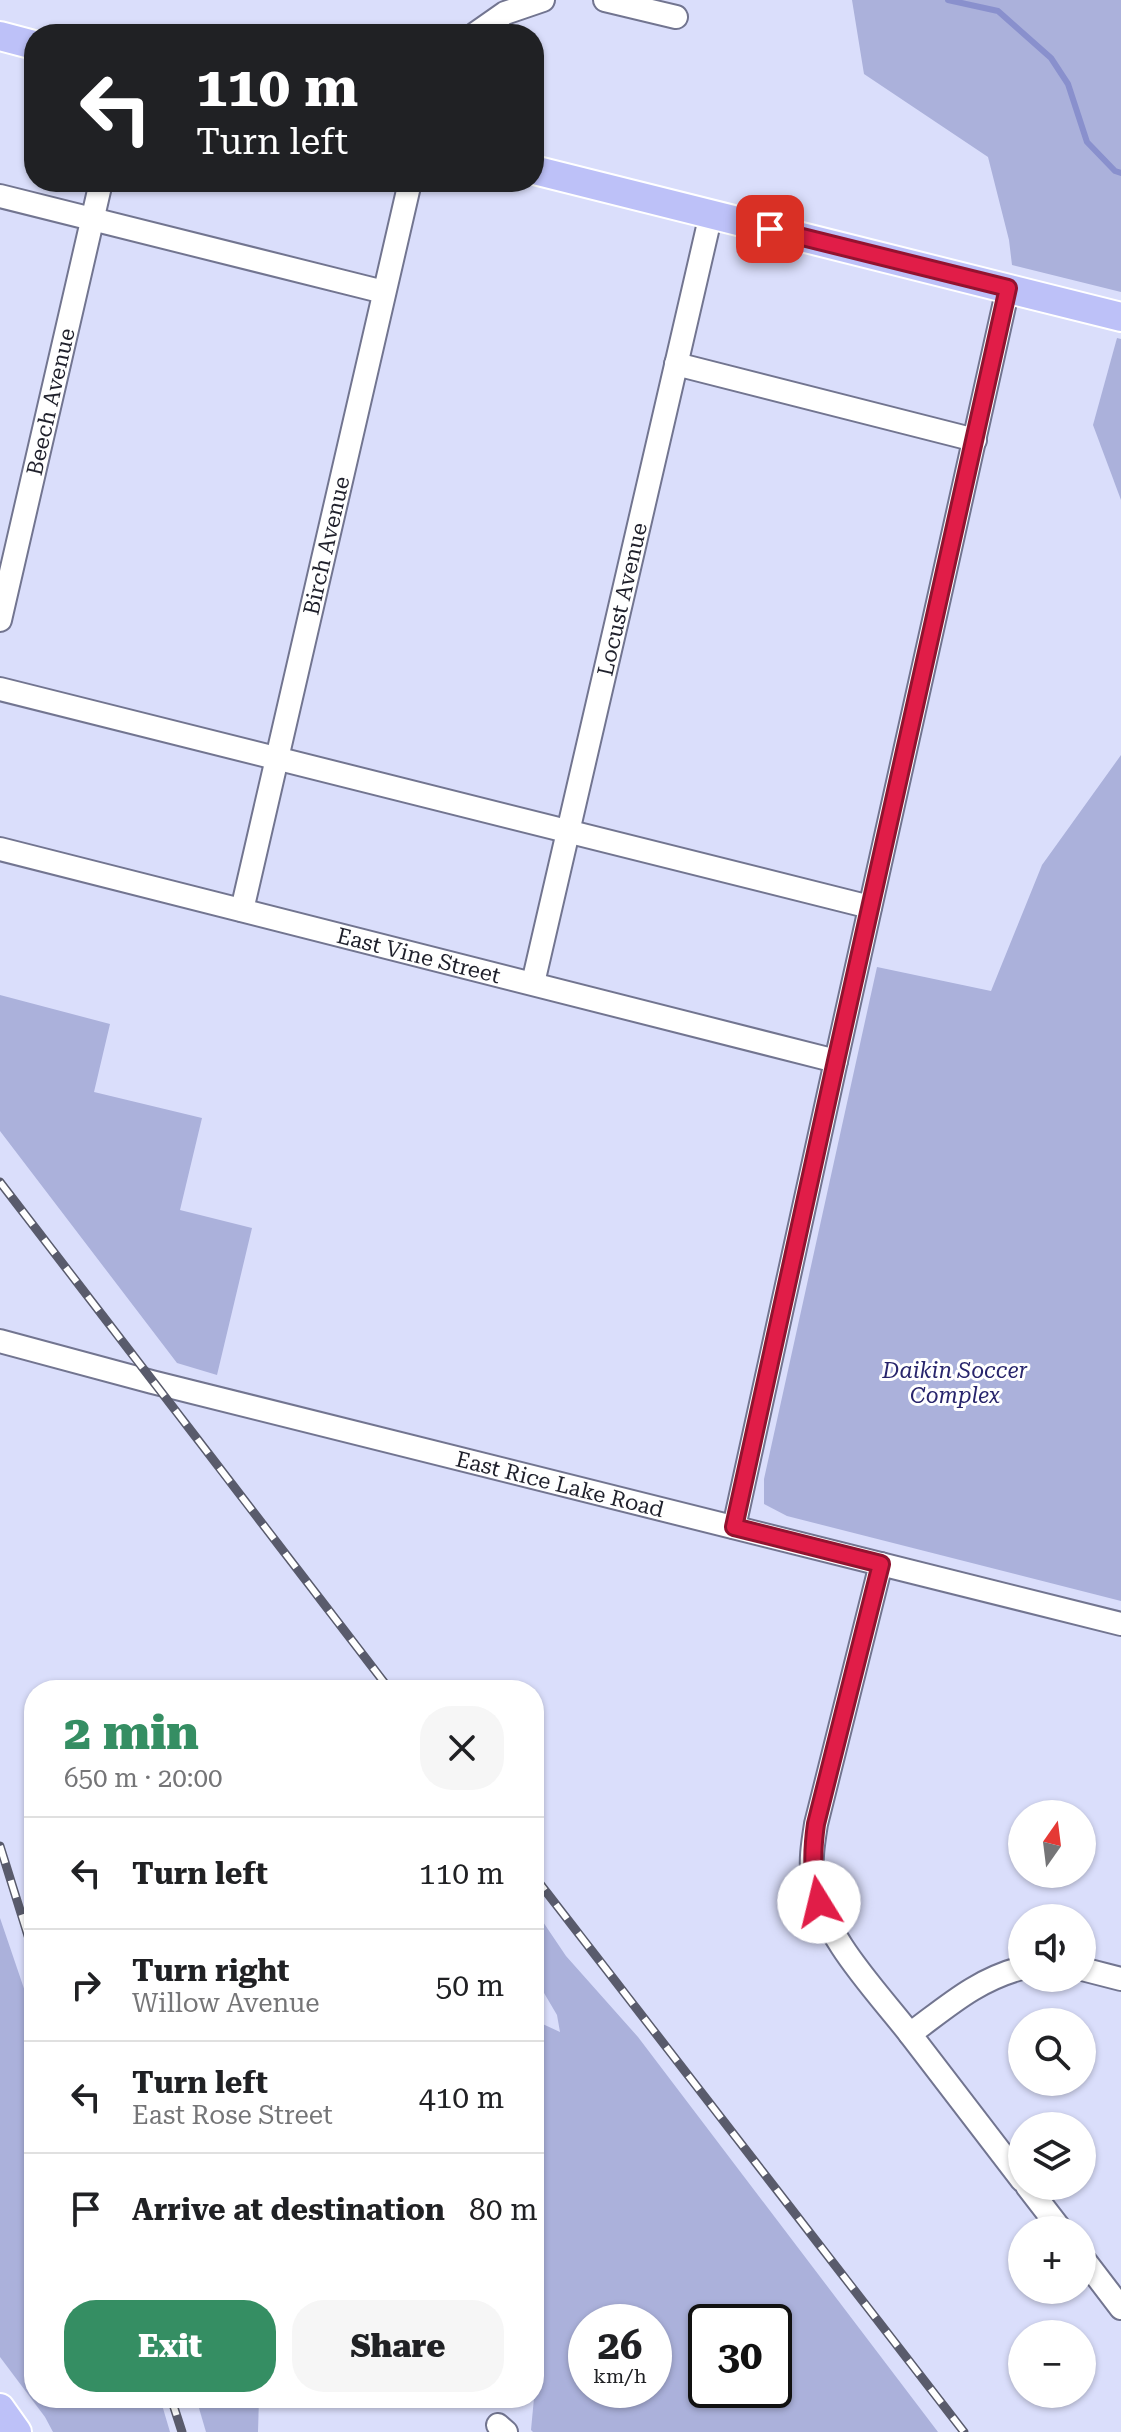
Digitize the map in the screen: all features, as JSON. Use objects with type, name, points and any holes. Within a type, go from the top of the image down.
[{"type":"main road","points":[[0,36],[24,42]]},
{"type":"main road","points":[[544,172],[1121,317]]},
{"type":"main road","points":[[0,2408],[17,2432]]},
{"type":"street","points":[[489,24],[505,13],[543,0]]},
{"type":"street","points":[[605,0],[676,17]]},
{"type":"street","name":"Beech Avenue","points":[[0,620],[99,192]]},
{"type":"street","name":"Birch Avenue","points":[[242,910],[408,192]]},
{"type":"street","points":[[0,196],[384,292]]},
{"type":"street","name":"Locust Avenue","points":[[533,983],[711,214]]},
{"type":"street","points":[[734,1527],[1008,288]]},
{"type":"street","points":[[676,364],[975,440]]},
{"type":"street","points":[[0,689],[870,907]]},
{"type":"street","name":"East Vine Street","points":[[0,849],[836,1061]]},
{"type":"street","name":"East Rice Lake Road","points":[[0,1341],[152,1382],[1121,1624]]},
{"type":"street","points":[[881,1564],[816,1824],[812,1866],[819,1902],[828,1925],[1008,2162]]},
{"type":"street","points":[[910,2034],[973,1986],[1008,1971]]},
{"type":"street","points":[[1096,1973],[1121,1979]]},
{"type":"street","points":[[1038,2200],[1050,2216]]},
{"type":"street","points":[[1096,2275],[1121,2308]]},
{"type":"green space","points":[[852,0],[1121,0],[1121,292],[1012,265],[1009,240],[988,157],[864,74]]},
{"type":"green space","points":[[1117,338],[1121,339],[1121,500],[1093,425]]},
{"type":"green space","name":"Daikin Soccer Complex","points":[[1121,755],[1121,1601],[787,1516],[764,1504],[764,1479],[877,967],[991,991],[1042,865]]},
{"type":"green space","points":[[0,995],[110,1024],[94,1092],[202,1118],[180,1210],[252,1228],[217,1375],[177,1363],[0,1131]]},
{"type":"green space","points":[[0,1918],[24,1989],[24,2389],[0,2357]]},
{"type":"green space","points":[[544,1923],[566,1956],[638,2037],[938,2432],[531,2430],[533,2408],[544,2408],[544,2025],[560,2032],[557,2015],[544,1993]]},
{"type":"green space","points":[[38,2408],[163,2408],[170,2432],[53,2432]]},
{"type":"green space","points":[[199,2408],[259,2408],[258,2432],[206,2432]]},
{"type":"waterway","points":[[948,0],[998,11],[1051,58],[1068,84],[1087,142],[1115,171],[1121,173]]},
{"type":"railway","points":[[0,1182],[382,1680]]},
{"type":"railway","points":[[0,1846],[24,1923]]},
{"type":"railway","points":[[544,1889],[964,2432]]},
{"type":"railway","points":[[174,2408],[182,2432]]},
{"type":"route","points":[[770,229],[1008,288],[734,1527],[881,1564],[816,1824],[812,1853],[813,1878],[819,1902]]}]
